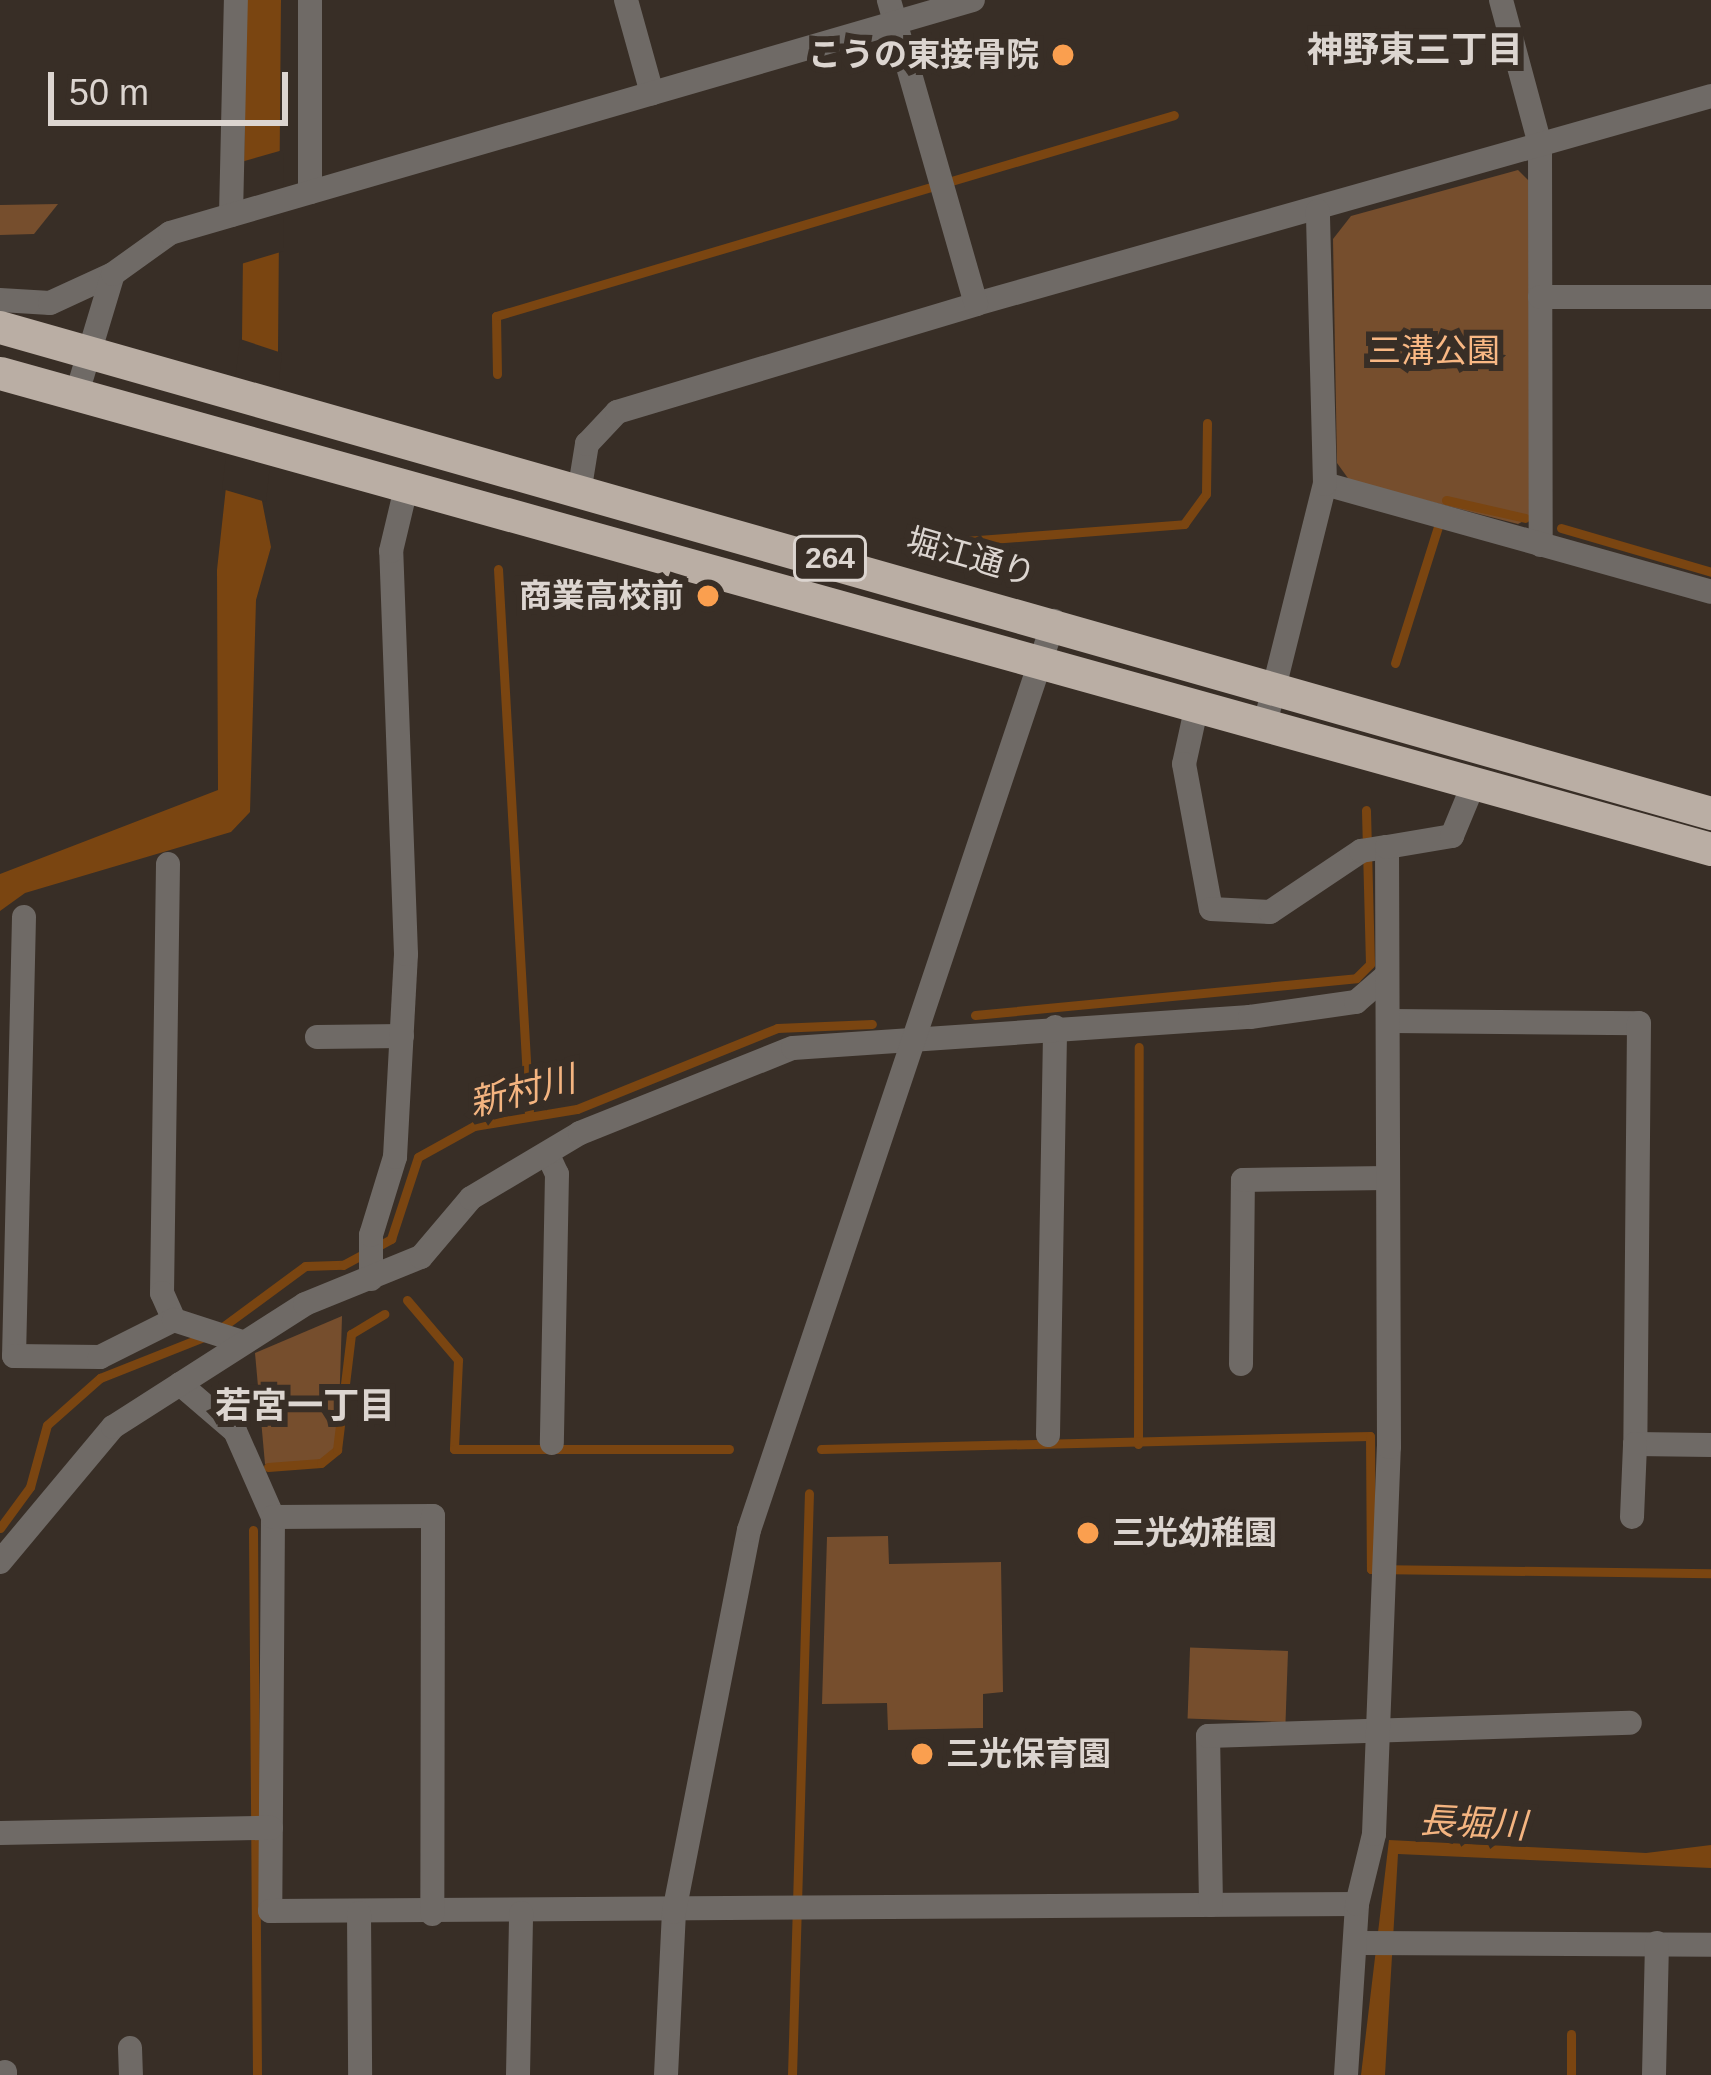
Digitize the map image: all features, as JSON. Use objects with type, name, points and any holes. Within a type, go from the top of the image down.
[{"type":"highway","name":"堀江通り","points":[[0,327],[281,401],[1711,813]]},
{"type":"highway","name":"264","points":[[0,373],[1711,849]]},
{"type":"street","points":[[231,215],[236,0]]},
{"type":"street","points":[[310,0],[310,192]]},
{"type":"street","points":[[626,0],[652,93]]},
{"type":"street","points":[[0,300],[50,303],[113,274],[170,233],[652,93],[892,11],[973,0]]},
{"type":"street","points":[[1501,0],[1540,146],[1540,545]]},
{"type":"street","points":[[892,11],[976,304]]},
{"type":"street","points":[[580,488],[587,444],[617,412],[976,304],[1318,211],[1711,96]]},
{"type":"street","points":[[1265,724],[1325,484],[1318,211]]},
{"type":"street","points":[[77,393],[113,274]]},
{"type":"street","points":[[1540,297],[1711,297]]},
{"type":"street","points":[[371,1279],[371,1235],[395,1156],[402,1036],[391,551],[407,484]]},
{"type":"street","points":[[1325,484],[1711,592]]},
{"type":"street","points":[[666,2075],[674,1912],[749,1530],[1054,621]]},
{"type":"street","points":[[1197,705],[1184,764],[1211,909],[1223,917],[1285,906],[1374,849],[1452,836],[1474,783]]},
{"type":"street","points":[[1346,2075],[1360,1943],[1357,1904],[1374,1834],[1385,1556],[1392,1021],[1374,849]]},
{"type":"street","points":[[168,864],[162,1293],[186,1320],[239,1341]]},
{"type":"street","points":[[24,917],[8,1176],[14,1356],[100,1357],[186,1320]]},
{"type":"street","points":[[0,1562],[75,1463],[239,1341],[421,1257],[471,1198],[548,1155],[793,1048],[1356,1002],[1384,978]]},
{"type":"street","points":[[1392,1021],[1640,1023],[1632,1517]]},
{"type":"street","points":[[1048,1435],[1055,1027]]},
{"type":"street","points":[[317,1037],[402,1036]]},
{"type":"street","points":[[548,1155],[557,1174],[552,1443]]},
{"type":"street","points":[[1241,1364],[1243,1180],[1388,1178]]},
{"type":"street","points":[[180,1384],[235,1431],[273,1517],[260,1828],[270,1911],[793,1915],[1357,1904]]},
{"type":"street","points":[[1635,1444],[1711,1445]]},
{"type":"street","points":[[273,1517],[434,1516],[432,1914]]},
{"type":"street","points":[[1210,1905],[1208,1736],[1379,1727],[1630,1723]]},
{"type":"street","points":[[0,1833],[260,1828]]},
{"type":"street","points":[[359,1913],[360,2075]]},
{"type":"street","points":[[518,2075],[520,1913]]},
{"type":"street","points":[[1360,1943],[1711,1945]]},
{"type":"street","points":[[1654,2075],[1658,1943]]},
{"type":"street","points":[[130,2048],[131,2075]]},
{"type":"green space","name":"三溝公園","points":[[1518,170],[1531,183],[1533,516],[1518,524],[1350,481],[1337,463],[1333,239],[1351,216]]},
{"type":"green space","points":[[58,204],[34,234],[0,235],[0,205]]},
{"type":"green space","points":[[342,1316],[338,1444],[320,1462],[265,1464],[255,1353]]},
{"type":"green space","points":[[888,1536],[889,1564],[1001,1562],[1003,1692],[983,1694],[983,1728],[888,1730],[887,1703],[822,1704],[827,1537]]},
{"type":"green space","points":[[1190,1648],[1288,1651],[1286,1722],[1188,1719]]},
{"type":"shaded area","points":[[246,0],[281,0],[278,351],[262,501],[271,547],[256,600],[250,812],[231,832],[25,893],[0,911],[0,874],[218,790],[217,570],[242,340]]},
{"type":"shaded area","points":[[1389,1840],[1646,1853],[1711,1845],[1711,1868],[1398,1854],[1385,2075],[1361,2075]]},
{"type":"pier","points":[[283,150],[284,251],[241,264],[241,162]]},
{"type":"pier","points":[[240,339],[282,353],[266,502],[222,489]]},
{"type":"waterway","points":[[497,374],[496,316],[1174,115]]},
{"type":"waterway","points":[[952,542],[1184,524],[1206,494],[1207,423]]},
{"type":"waterway","name":"新村川","points":[[1446,500],[1525,518]]},
{"type":"waterway","name":"新村川","points":[[1395,663],[1438,527]]},
{"type":"waterway","name":"新村川","points":[[1561,528],[1711,572]]},
{"type":"waterway","points":[[498,569],[529,1113]]},
{"type":"waterway","name":"新村川","points":[[975,1015],[1356,978],[1370,964],[1366,810]]},
{"type":"waterway","name":"新村川","points":[[221,1328],[305,1266],[343,1265],[391,1239],[418,1157],[474,1126],[577,1109],[777,1028],[872,1024]]},
{"type":"waterway","points":[[1138,1444],[1139,1047]]},
{"type":"waterway","points":[[407,1300],[458,1360],[454,1449],[729,1449]]},
{"type":"waterway","points":[[268,1467],[321,1463],[337,1450],[351,1334],[384,1314]]},
{"type":"waterway","name":"新村川","points":[[0,1528],[30,1487],[47,1425],[100,1378],[206,1336]]},
{"type":"waterway","points":[[821,1449],[1370,1436],[1371,1569],[1711,1573]]},
{"type":"waterway","points":[[792,2075],[809,1493]]},
{"type":"waterway","points":[[253,1530],[257,2075]]},
{"type":"waterway","points":[[1571,2034],[1571,2075]]},
{"type":"place","name":"こうの東接骨院","points":[[1063,55]]},
{"type":"place","name":"商業高校前","points":[[708,596]]},
{"type":"place","name":"三光幼稚園","points":[[1088,1533]]},
{"type":"place","name":"三光保育園","points":[[922,1754]]},
{"type":"district","name":"神野東三丁目","points":[[1415,50]]},
{"type":"district","name":"若宮一丁目","points":[[305,1406]]},
{"type":"water label","name":"長堀川","points":[[1473,1823]]}]
